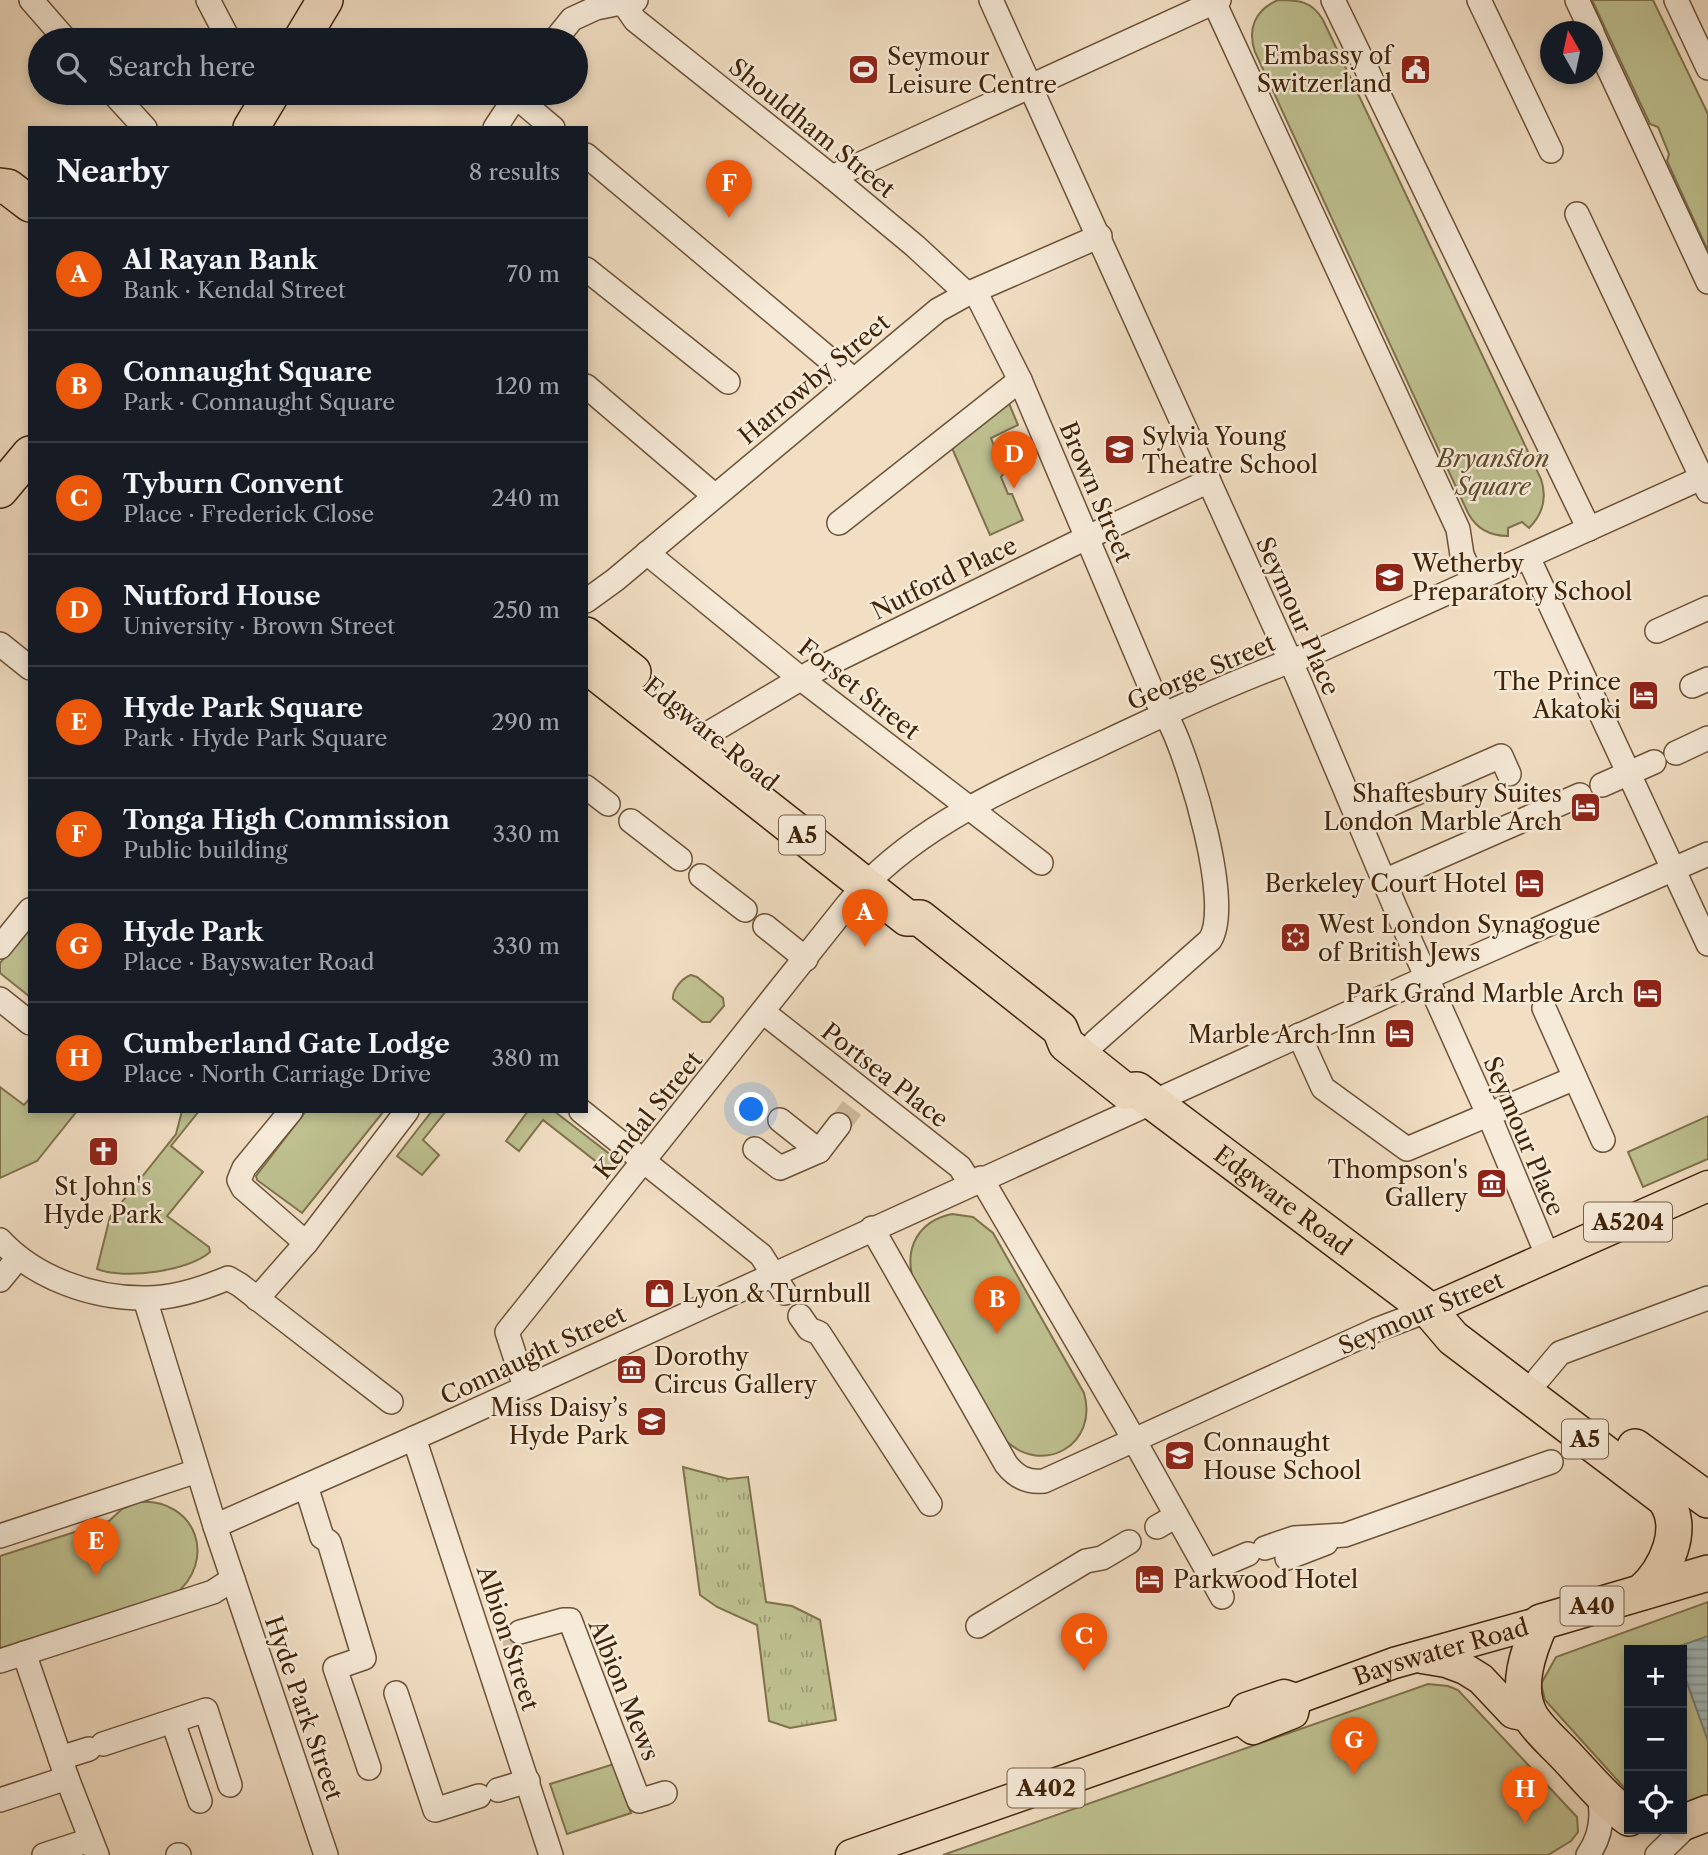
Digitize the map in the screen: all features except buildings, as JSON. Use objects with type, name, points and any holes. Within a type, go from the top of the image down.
[{"type":"highway","points":[[308,28],[325,0]]},
{"type":"highway","points":[[252,126],[264,105]]},
{"type":"highway","points":[[0,489],[28,456]]},
{"type":"highway","name":"Edgware Road","points":[[588,637],[709,733],[873,878]]},
{"type":"highway","name":"Edgware Road","points":[[588,666],[873,878],[920,902],[920,918],[1060,1029],[1066,1044],[1125,1091],[1144,1095],[1429,1310],[1453,1338],[1666,1501],[1673,1524],[1668,1557],[1659,1574],[1642,1592]]},
{"type":"highway","name":"Edgware Road","points":[[1060,1029],[1079,1030],[1139,1076],[1144,1095]]},
{"type":"highway","name":"Edgware Road","points":[[1429,1310],[1464,1324],[1708,1500]]},
{"type":"highway","name":"Bayswater Road","points":[[1541,1622],[1708,1573]]},
{"type":"highway","name":"A40","points":[[1531,1717],[1525,1674],[1530,1647],[1541,1622]]},
{"type":"highway","points":[[1531,1717],[1597,1789],[1624,1813]]},
{"type":"main road","name":"Seymour Street","points":[[1429,1310],[1708,1186]]},
{"type":"main road","name":"Bayswater Road","points":[[851,1855],[1243,1714],[1253,1730],[1293,1713],[1296,1699],[1394,1663],[1541,1622]]},
{"type":"main road","name":"A402","points":[[1417,1658],[1446,1662],[1465,1669],[1481,1679],[1513,1713],[1531,1717]]},
{"type":"street","points":[[31,0],[56,28]]},
{"type":"street","points":[[208,0],[223,28]]},
{"type":"street","name":"Seymour Place","points":[[991,0],[1100,236],[1290,662],[1548,1257]]},
{"type":"street","points":[[1333,0],[1589,529]]},
{"type":"street","points":[[1479,0],[1551,151]]},
{"type":"street","points":[[1577,0],[1587,21]]},
{"type":"street","points":[[1676,0],[1708,68]]},
{"type":"street","points":[[832,177],[1216,1],[1458,529],[1462,555],[1474,581]]},
{"type":"street","points":[[565,28],[585,6],[596,8],[630,2]]},
{"type":"street","name":"Shouldham Street","points":[[630,2],[635,20],[832,177],[971,293]]},
{"type":"street","points":[[1603,56],[1708,282]]},
{"type":"street","points":[[124,105],[143,126]]},
{"type":"street","points":[[496,126],[509,105]]},
{"type":"street","points":[[528,105],[551,126]]},
{"type":"street","points":[[588,157],[854,380]]},
{"type":"street","points":[[1577,214],[1706,482]]},
{"type":"street","name":"Harrowby Street","points":[[588,599],[939,310],[1100,236]]},
{"type":"street","points":[[588,271],[728,382]]},
{"type":"street","name":"Brown Street","points":[[971,293],[1020,380],[1154,698],[1173,728],[1200,807],[1216,888],[1216,931],[1210,940],[1095,1042]]},
{"type":"street","points":[[839,523],[1020,380]]},
{"type":"street","points":[[588,388],[712,499]]},
{"type":"street","name":"Nutford Place","points":[[709,733],[800,678],[1209,481]]},
{"type":"street","name":"George Street","points":[[873,878],[915,841],[968,808],[1165,714],[1316,652],[1589,529],[1706,482]]},
{"type":"street","name":"Forset Street","points":[[647,553],[800,678],[1041,863]]},
{"type":"street","points":[[1528,557],[1708,944]]},
{"type":"street","points":[[1657,631],[1708,608]]},
{"type":"street","points":[[0,644],[24,663]]},
{"type":"street","points":[[1676,753],[1708,738]]},
{"type":"street","points":[[1357,818],[1501,756],[1509,774]]},
{"type":"street","points":[[1602,785],[1654,762]]},
{"type":"street","points":[[588,789],[608,804]]},
{"type":"street","points":[[1384,881],[1580,795]]},
{"type":"street","points":[[631,821],[680,859]]},
{"type":"street","points":[[976,1181],[1144,1095],[1299,1035],[1708,854]]},
{"type":"street","points":[[701,876],[745,910]]},
{"type":"street","name":"Kendal Street","points":[[525,1387],[507,1332],[806,959],[839,914],[873,878]]},
{"type":"street","points":[[0,947],[28,912]]},
{"type":"street","points":[[765,926],[806,959]]},
{"type":"street","points":[[0,999],[28,1021]]},
{"type":"street","points":[[1544,1008],[1603,1140]]},
{"type":"street","name":"Portsea Place","points":[[763,1012],[852,1109],[960,1167],[976,1181],[1135,1441],[1166,1522],[1208,1571],[1222,1597]]},
{"type":"street","points":[[1299,1035],[1323,1088],[1407,1149],[1575,1078]]},
{"type":"street","points":[[755,1149],[780,1168],[819,1151],[852,1109]]},
{"type":"street","points":[[289,1113],[244,1168],[239,1180],[243,1188],[306,1242]]},
{"type":"street","points":[[249,1292],[306,1242],[405,1113]]},
{"type":"street","points":[[584,1113],[761,1255],[785,1293]]},
{"type":"street","points":[[780,1120],[819,1151]]},
{"type":"street","name":"Connaught Street","points":[[215,1525],[414,1438],[976,1181]]},
{"type":"street","name":"Seymour Street","points":[[872,1228],[1006,1464],[1017,1476],[1030,1481],[1044,1481],[1376,1331],[1429,1310]]},
{"type":"street","points":[[0,1240],[18,1258],[56,1280],[106,1294],[145,1298],[178,1294],[228,1278],[391,1402]]},
{"type":"street","points":[[0,1280],[18,1258]]},
{"type":"street","points":[[0,1536],[197,1471],[145,1298]]},
{"type":"street","points":[[1539,1378],[1560,1353],[1708,1298]]},
{"type":"street","points":[[800,1316],[809,1329],[819,1333],[930,1504]]},
{"type":"street","name":"Albion Street","points":[[414,1438],[501,1638],[528,1781],[551,1855]]},
{"type":"street","points":[[1287,1558],[1550,1462]]},
{"type":"street","name":"Hyde Park Street","points":[[197,1471],[326,1855]]},
{"type":"street","points":[[306,1486],[322,1537],[329,1542],[364,1658],[335,1668],[369,1768]]},
{"type":"street","points":[[1208,1571],[1294,1538],[1345,1535]]},
{"type":"street","points":[[978,1626],[1086,1561],[1102,1558],[1129,1542]]},
{"type":"street","points":[[0,1661],[214,1592],[233,1579]]},
{"type":"street","name":"Albion Mews","points":[[501,1638],[570,1620],[639,1801],[665,1793]]},
{"type":"street","points":[[24,1653],[93,1848],[44,1855]]},
{"type":"street","points":[[396,1693],[435,1810],[528,1781]]},
{"type":"street","points":[[0,1800],[63,1768],[96,1746],[206,1710],[230,1785]]},
{"type":"street","points":[[173,1722],[200,1801]]},
{"type":"street","points":[[1588,1855],[1599,1834],[1602,1808],[1597,1789]]},
{"type":"street","points":[[1657,1855],[1695,1818]]},
{"type":"green space","name":"Bryanston Square","points":[[1278,0],[1292,0],[1309,5],[1323,20],[1541,479],[1544,492],[1542,505],[1538,517],[1529,528],[1522,522],[1508,528],[1508,536],[1495,535],[1479,527],[1468,513],[1255,52],[1252,36],[1255,21],[1264,9]]},
{"type":"green space","points":[[1592,0],[1653,0],[1708,114],[1708,251],[1667,161],[1669,154],[1658,127],[1650,124]]},
{"type":"green space","points":[[1008,401],[1018,425],[991,438],[1004,473],[1001,477],[1023,520],[990,535],[952,448]]},
{"type":"green space","points":[[28,928],[28,995],[0,973],[0,963]]},
{"type":"green space","points":[[691,975],[723,998],[724,1006],[710,1022],[702,1022],[673,999],[678,985]]},
{"type":"green space","points":[[0,1087],[24,1105],[28,1100],[28,1113],[75,1113],[37,1161],[0,1178]]},
{"type":"green space","points":[[181,1113],[197,1113],[171,1146],[203,1172],[167,1216],[209,1247],[210,1252],[187,1264],[156,1272],[123,1274],[97,1269],[110,1217],[176,1134]]},
{"type":"green space","points":[[304,1113],[382,1113],[302,1213],[257,1180],[256,1176]]},
{"type":"green space","points":[[430,1113],[444,1113],[423,1140],[439,1155],[422,1175],[397,1156]]},
{"type":"green space","points":[[527,1113],[557,1113],[616,1159],[607,1170],[543,1120],[519,1151],[506,1141]]},
{"type":"green space","points":[[1708,1116],[1708,1159],[1643,1187],[1628,1152]]},
{"type":"green space","points":[[952,1214],[973,1217],[993,1233],[1084,1393],[1086,1411],[1083,1427],[1076,1440],[1064,1450],[1051,1455],[1035,1455],[1020,1451],[1005,1440],[913,1279],[911,1256],[917,1237],[940,1217]]},
{"type":"green space","points":[[683,1467],[728,1479],[748,1477],[766,1602],[792,1606],[820,1620],[836,1720],[790,1728],[769,1721],[757,1625],[717,1607],[700,1595]]},
{"type":"green space","points":[[139,1502],[159,1503],[175,1510],[187,1521],[195,1534],[195,1566],[187,1582],[173,1596],[0,1652],[0,1556],[109,1521],[122,1509]]},
{"type":"green space","points":[[1708,1602],[1708,1798],[1687,1804],[1687,1645],[1624,1645],[1624,1787],[1545,1700],[1541,1684],[1556,1657]]},
{"type":"green space","points":[[1428,1684],[1458,1690],[1577,1817],[1578,1832],[1571,1841],[1548,1855],[943,1855]]},
{"type":"green space","points":[[614,1764],[631,1813],[567,1834],[550,1784]]},
{"type":"water","points":[[1708,1636],[1708,1741],[1687,1683],[1687,1645],[1682,1645]]},
{"type":"tunnel","points":[[839,1125],[852,1108]]},
{"type":"tunnel","points":[[501,1638],[520,1632]]},
{"type":"place","name":"Embassy of Switzerland","points":[[1415,69]]},
{"type":"place","name":"Seymour Leisure Centre","points":[[864,70]]},
{"type":"place","name":"Tonga High Commission","points":[[729,218]]},
{"type":"place","name":"Sylvia Young Theatre School","points":[[1119,450]]},
{"type":"place","name":"Nutford House","points":[[1014,489]]},
{"type":"place","name":"Wetherby Preparatory School","points":[[1389,577]]},
{"type":"place","name":"The Prince Akatoki","points":[[1644,695]]},
{"type":"place","name":"Shaftesbury Suites London Marble Arch","points":[[1585,807]]},
{"type":"place","name":"Berkeley Court Hotel","points":[[1530,883]]},
{"type":"place","name":"West London Synagogue of British Jews","points":[[1295,938]]},
{"type":"place","name":"Al Rayan Bank","points":[[865,947]]},
{"type":"place","name":"Park Grand Marble Arch","points":[[1647,993]]},
{"type":"place","name":"Marble Arch Inn","points":[[1399,1034]]},
{"type":"place","name":"St John's Hyde Park","points":[[103,1152]]},
{"type":"place","name":"Thompson's Gallery","points":[[1491,1183]]},
{"type":"place","name":"Lyon & Turnbull","points":[[659,1293]]},
{"type":"place","name":"Connaught Square","points":[[997,1334]]},
{"type":"place","name":"Dorothy Circus Gallery","points":[[631,1370]]},
{"type":"place","name":"Miss Daisy’s Hyde Park","points":[[651,1421]]},
{"type":"place","name":"Connaught House School","points":[[1180,1456]]},
{"type":"place","name":"Hyde Park Square","points":[[96,1576]]},
{"type":"place","name":"Parkwood Hotel","points":[[1150,1579]]},
{"type":"place","name":"Tyburn Convent","points":[[1084,1671]]},
{"type":"place","name":"Hyde Park","points":[[1354,1775]]},
{"type":"place","name":"Cumberland Gate Lodge","points":[[1525,1824]]}]
